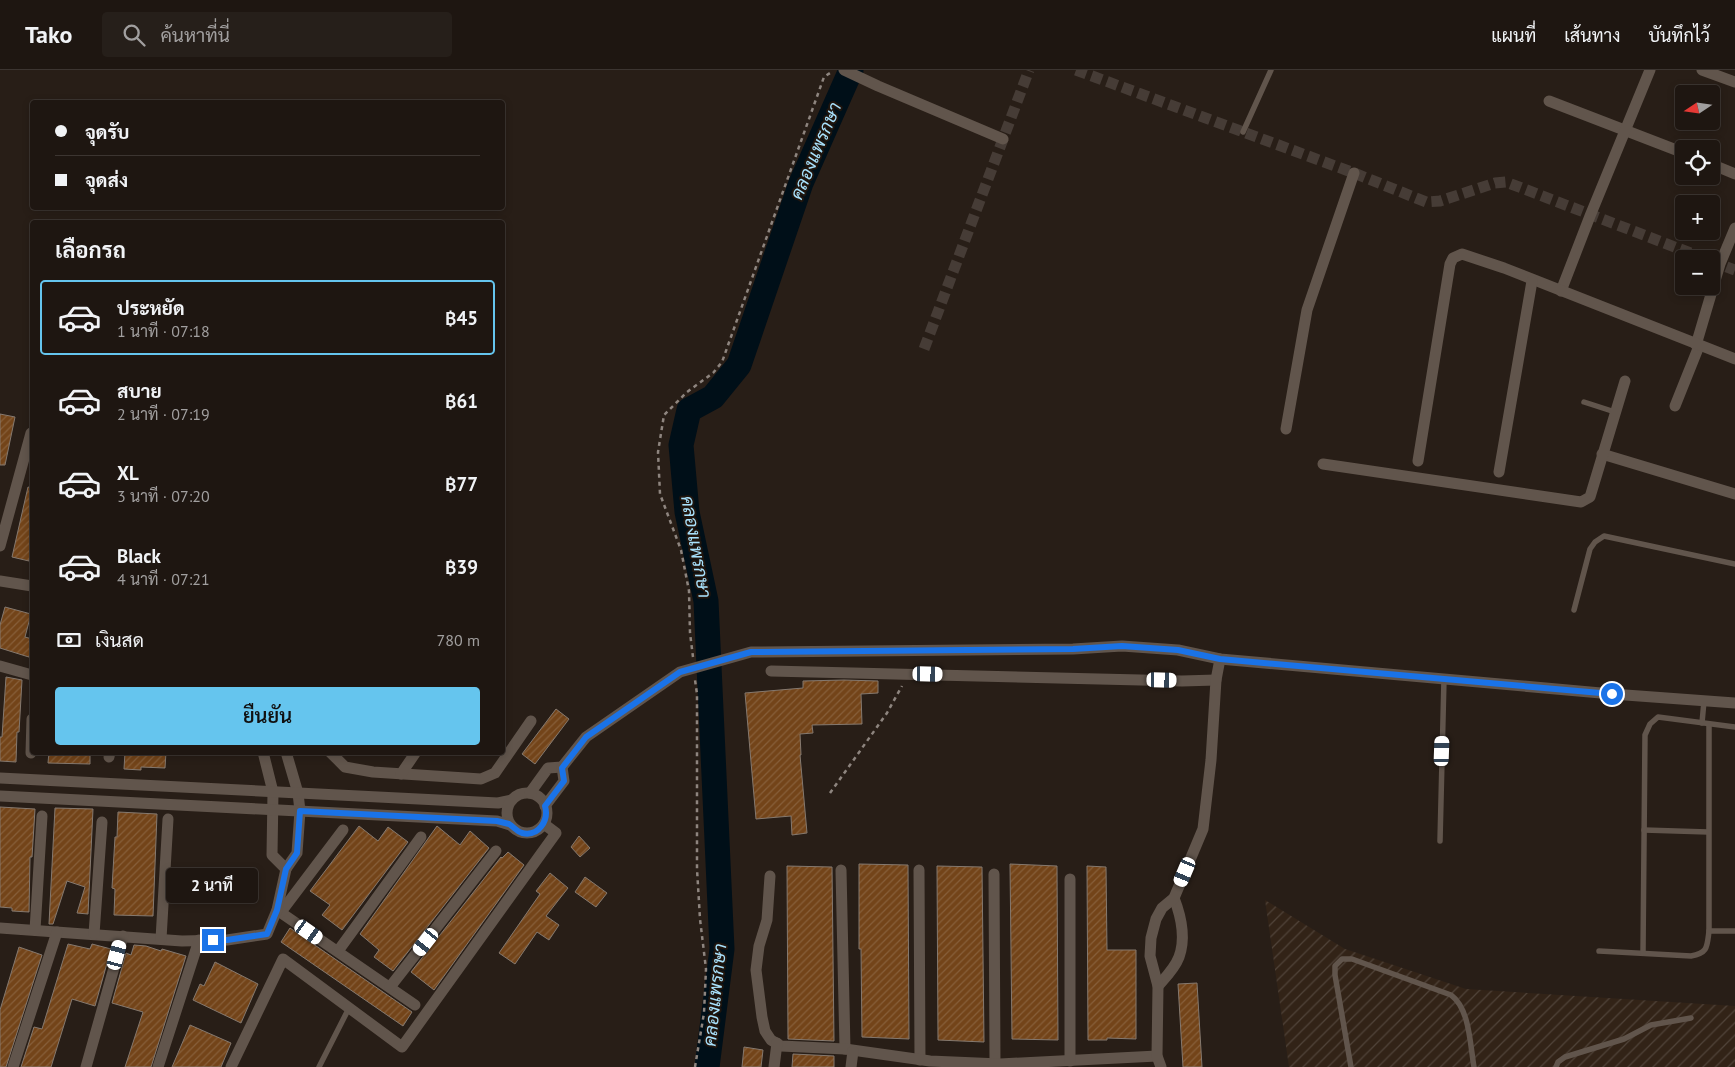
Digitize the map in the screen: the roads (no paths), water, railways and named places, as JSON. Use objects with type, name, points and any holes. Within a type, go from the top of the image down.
[{"type":"street","points":[[844,70],[1003,139]]},
{"type":"street","points":[[1561,291],[1650,70]]},
{"type":"street","points":[[1702,70],[1735,82]]},
{"type":"street","points":[[1550,101],[1675,150]]},
{"type":"street","points":[[1720,168],[1735,174]]},
{"type":"street","points":[[1286,429],[1307,310],[1354,173]]},
{"type":"street","points":[[1675,406],[1697,345],[1720,264],[1735,228]]},
{"type":"street","points":[[1418,461],[1450,264],[1453,258],[1462,254],[1504,268],[1735,359]]},
{"type":"street","points":[[1499,472],[1532,280]]},
{"type":"street","points":[[1322,464],[1577,503],[1586,501],[1590,498],[1625,381]]},
{"type":"street","points":[[0,546],[30,437]]},
{"type":"street","points":[[1602,454],[1735,494]]},
{"type":"street","points":[[0,581],[30,586]]},
{"type":"street","points":[[545,806],[564,781],[562,768],[586,737],[680,672],[751,652],[1073,649],[1122,646],[1178,650],[1220,659],[1444,680],[1735,703]]},
{"type":"street","points":[[770,876],[767,920],[759,946],[756,970],[765,1030],[772,1040],[781,1046],[849,1050],[927,1063],[1159,1062],[1158,986],[1150,956],[1151,938],[1156,919],[1162,908],[1174,898],[1203,830],[1211,760],[1216,680],[1220,659]]},
{"type":"street","points":[[0,666],[30,674]]},
{"type":"street","points":[[771,671],[1182,681],[1216,680]]},
{"type":"street","points":[[333,755],[345,767],[373,772],[481,779],[495,773],[531,721]]},
{"type":"street","points":[[264,755],[273,792],[272,855],[286,869]]},
{"type":"street","points":[[279,911],[286,869],[297,853],[300,811],[298,793],[287,755]]},
{"type":"street","points":[[402,774],[414,755]]},
{"type":"street","points":[[530,793],[548,768],[562,768]]},
{"type":"street","points":[[0,778],[498,803],[512,800]]},
{"type":"street","points":[[530,793],[537,796],[547,812],[544,824],[534,832],[527,833],[515,830],[510,825],[506,812],[512,800],[517,795],[530,793]]},
{"type":"street","points":[[0,796],[497,821],[510,825]]},
{"type":"street","points":[[35,930],[42,816]]},
{"type":"street","points":[[161,939],[168,819]]},
{"type":"street","points":[[94,934],[102,822]]},
{"type":"street","points":[[231,1067],[283,959],[402,1047],[556,833],[544,824]]},
{"type":"street","points":[[0,928],[199,940],[227,940],[267,934],[279,911],[343,830]]},
{"type":"street","points":[[338,951],[422,837]]},
{"type":"street","points":[[390,988],[496,851]]},
{"type":"street","points":[[841,870],[850,1067]]},
{"type":"street","points":[[919,870],[927,1063]]},
{"type":"street","points":[[994,874],[995,1064]]},
{"type":"street","points":[[1070,879],[1070,1061]]},
{"type":"street","points":[[1158,986],[1171,971],[1180,956],[1182,928],[1174,898]]},
{"type":"street","points":[[279,911],[415,1005]]},
{"type":"street","points":[[13,1067],[57,932]]},
{"type":"street","points":[[86,1067],[122,936]]},
{"type":"street","points":[[158,1067],[199,940]]},
{"type":"street","points":[[774,1067],[777,1043]]},
{"type":"lane","points":[[1243,132],[1271,70]]},
{"type":"lane","points":[[1584,402],[1615,412]]},
{"type":"lane","points":[[1574,610],[1590,549],[1604,536],[1735,564]]},
{"type":"lane","points":[[1440,841],[1444,680]]},
{"type":"lane","points":[[1599,951],[1690,956],[1700,955],[1707,948],[1709,930],[1708,832],[1704,701]]},
{"type":"lane","points":[[1643,953],[1645,735],[1650,724],[1658,717],[1735,727]]},
{"type":"lane","points":[[1644,830],[1708,832]]},
{"type":"lane","points":[[1709,930],[1735,931]]},
{"type":"lane","points":[[1350,1067],[1335,975],[1335,966],[1342,959],[1352,959],[1451,995],[1459,1001],[1464,1012],[1474,1067]]},
{"type":"lane","points":[[319,1067],[349,1008]]},
{"type":"lane","points":[[1556,1067],[1558,1062],[1566,1057],[1624,1039],[1651,1025],[1691,1018]]},
{"type":"waterway","name":"คลองแพรกษา","points":[[707,1067],[722,949],[706,601],[687,512],[681,445],[689,410],[713,397],[739,365],[801,183],[851,70]]},
{"type":"tunnel","points":[[924,349],[1029,70]]},
{"type":"tunnel","points":[[1076,70],[1354,173],[1426,202],[1440,201],[1495,183],[1506,182],[1683,250]]},
{"type":"tunnel","points":[[1720,264],[1735,270]]}]
